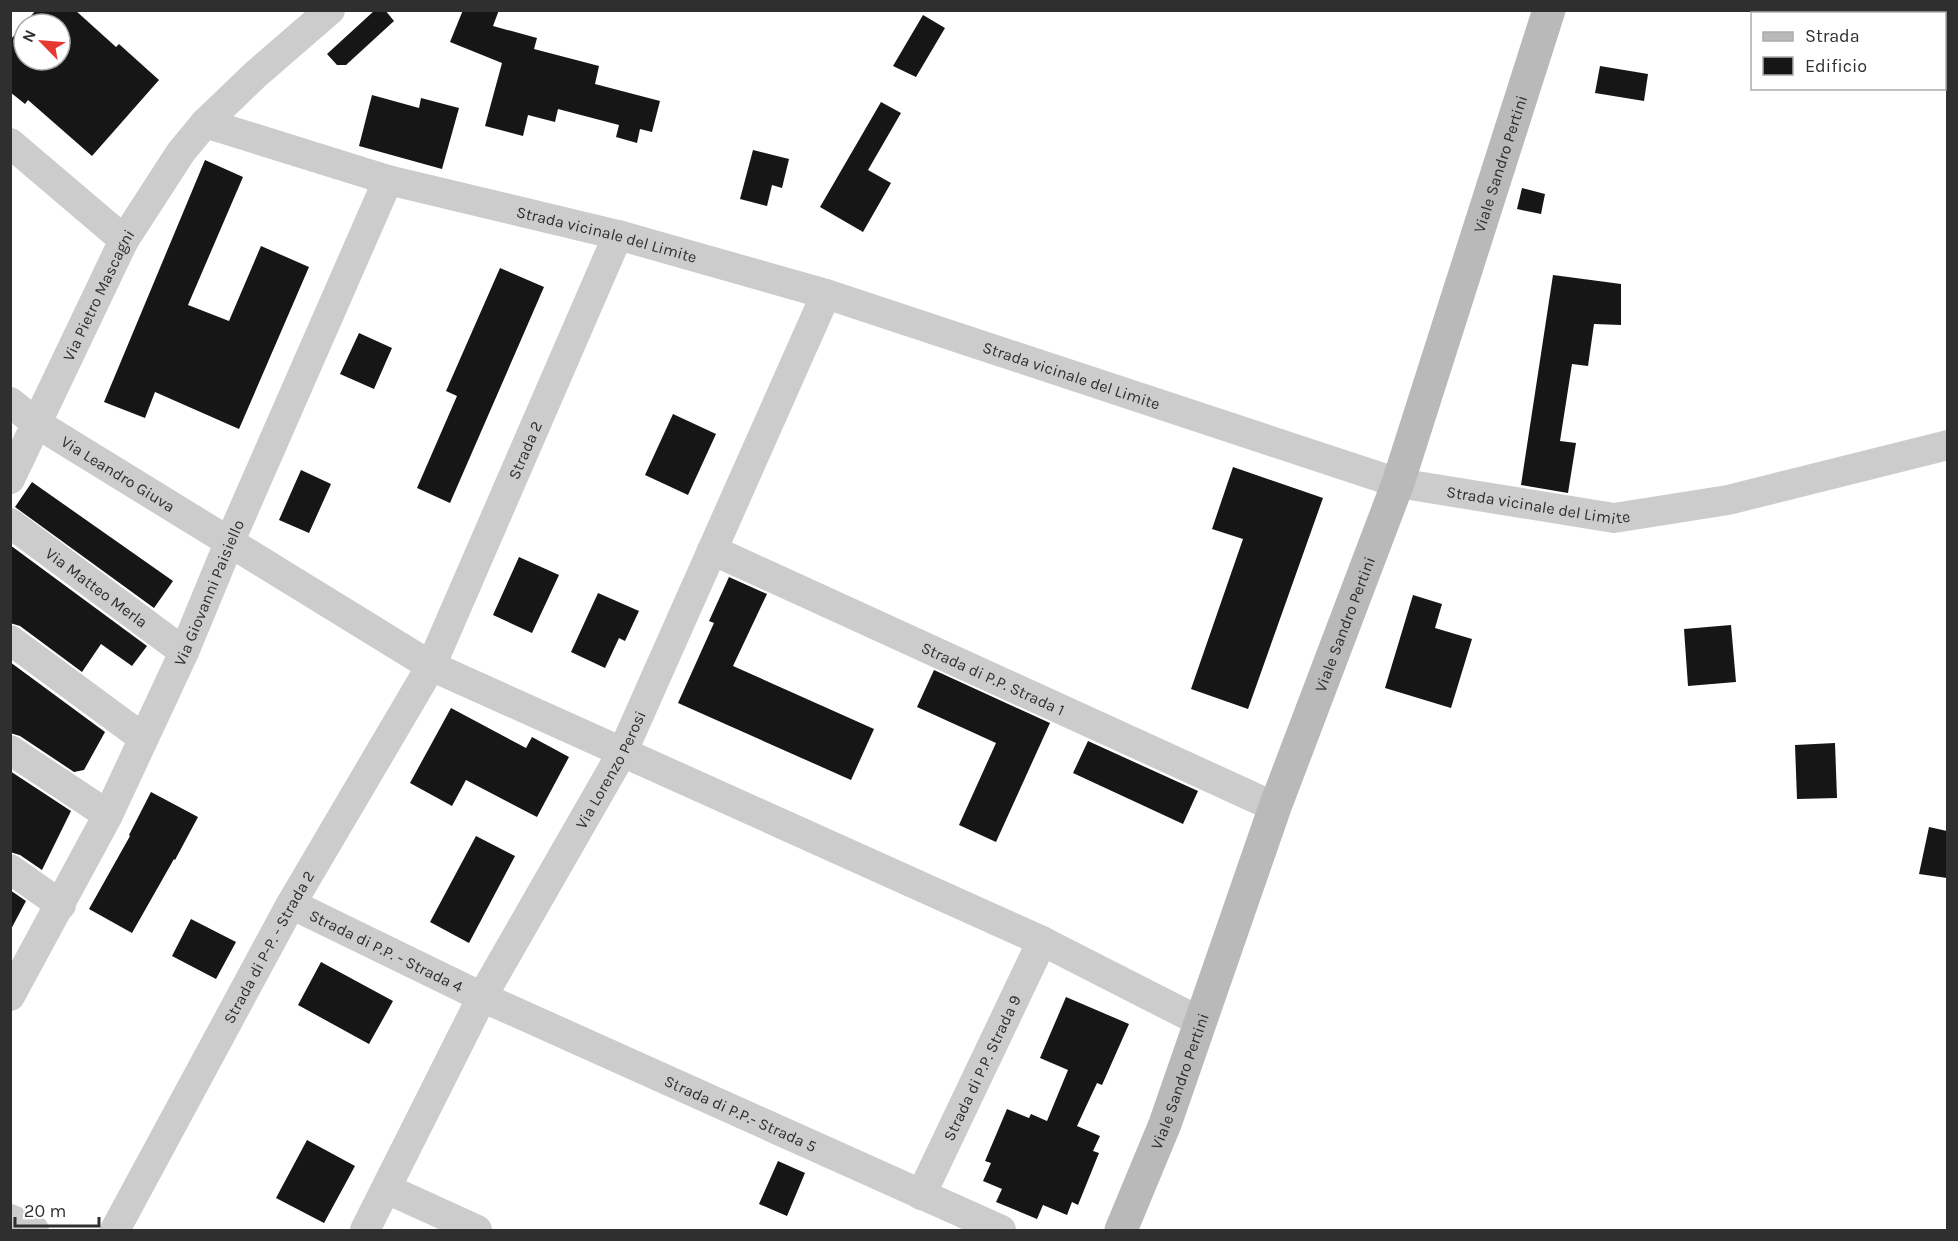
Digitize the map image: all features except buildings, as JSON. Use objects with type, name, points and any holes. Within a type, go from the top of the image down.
[{"type":"street","name":"Via Pietro Mascagni","points":[[10,479],[124,240],[181,152],[205,123],[255,75],[330,10]]},
{"type":"street","name":"Viale Sandro Pertini","points":[[1121,1230],[1165,1124],[1275,807],[1398,483],[1549,10]]},
{"type":"street","name":"Strada vicinale del Limite","points":[[205,123],[388,180],[618,235],[826,294],[1398,483],[1614,518],[1728,500],[1947,445]]},
{"type":"street","points":[[10,142],[124,240]]},
{"type":"street","name":"Via Giovanni Paisiello","points":[[10,996],[61,906],[108,815],[184,652],[229,543],[388,180]]},
{"type":"street","name":"Strada 2","points":[[431,666],[618,235]]},
{"type":"street","name":"Via Lorenzo Perosi","points":[[365,1230],[482,997],[623,751],[826,294]]},
{"type":"street","name":"Via Leandro Giuva","points":[[10,402],[36,423],[431,666],[1042,941],[1201,1022]]},
{"type":"street","name":"Via Matteo Merla","points":[[10,523],[184,652]]},
{"type":"street","name":"Strada di P.P. Strada 1","points":[[712,550],[1275,807]]},
{"type":"street","points":[[10,640],[143,738]]},
{"type":"street","name":"Strada di P-P. - Strada 2","points":[[115,1230],[291,904],[431,666]]},
{"type":"street","points":[[10,750],[108,815]]},
{"type":"street","points":[[10,869],[61,906]]},
{"type":"street","name":"Strada di P.P. - Strada 4","points":[[291,904],[482,997]]},
{"type":"street","name":"Strada di P.P. Strada 9","points":[[921,1196],[1042,941]]},
{"type":"street","name":"Strada di P.P.- Strada 5","points":[[482,997],[1001,1230]]},
{"type":"street","points":[[387,1189],[477,1230]]},
{"type":"street","points":[[10,1219],[34,1230]]}]
